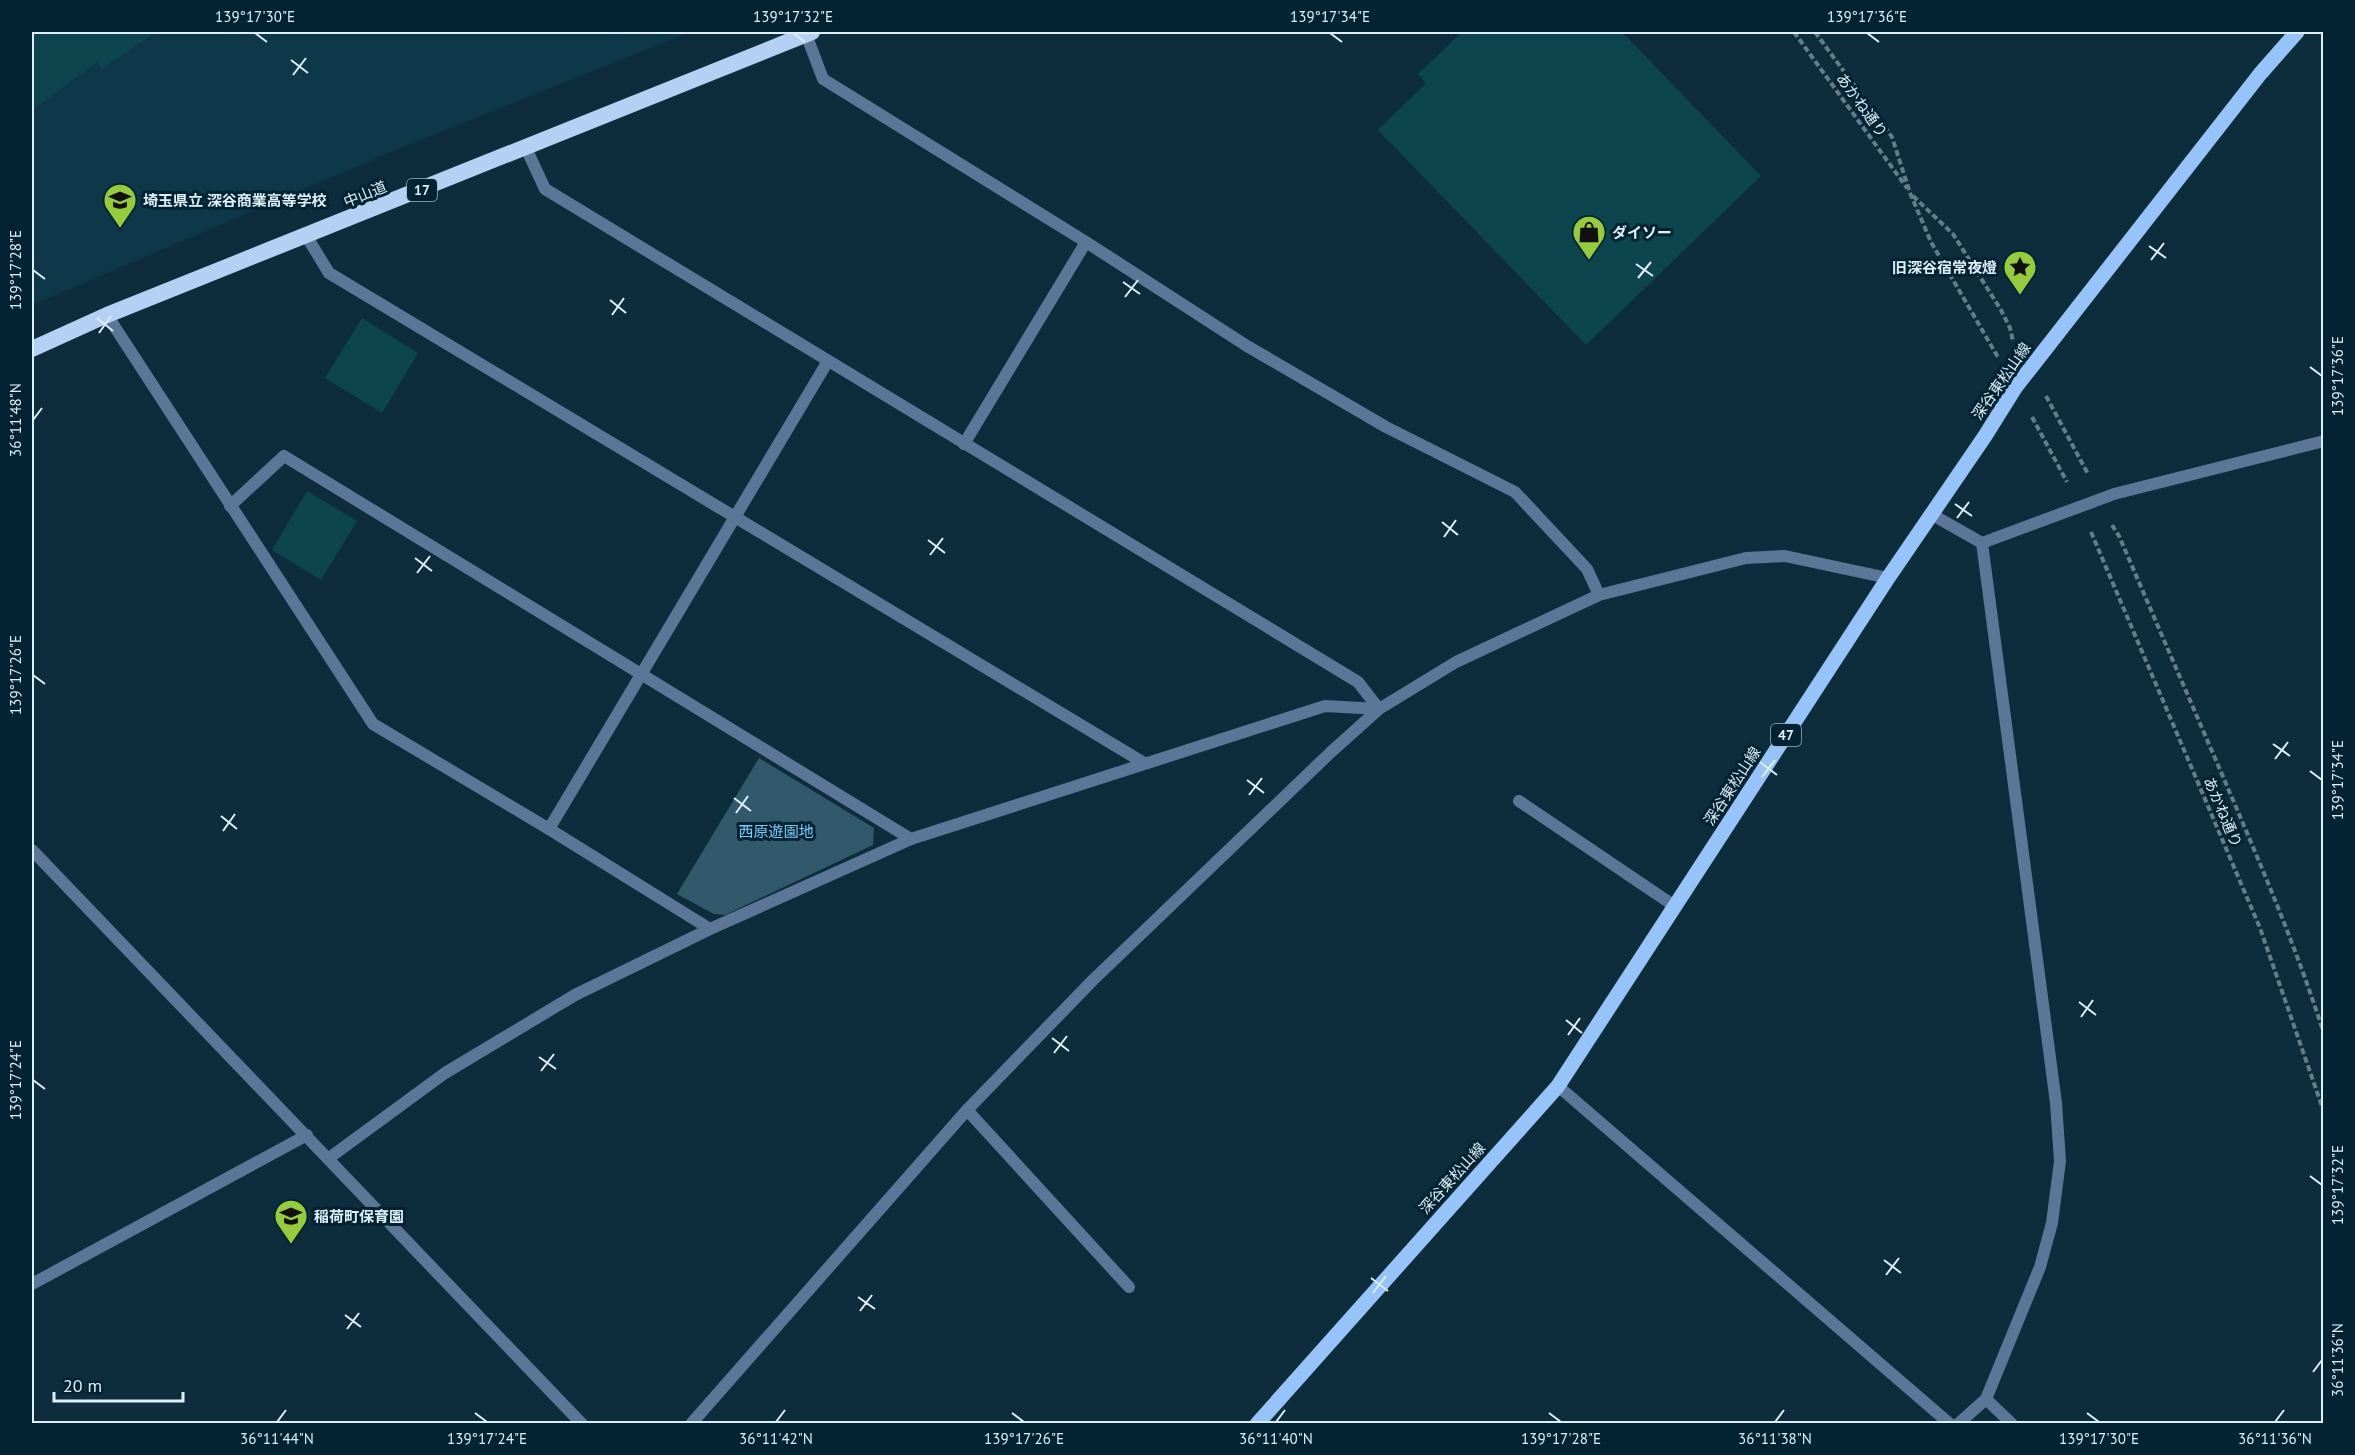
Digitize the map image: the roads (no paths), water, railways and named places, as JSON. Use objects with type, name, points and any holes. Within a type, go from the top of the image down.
[{"type":"highway","name":"中山道","points":[[32,349],[107,315],[307,237],[809,33]]},
{"type":"main road","name":"深谷東松山線","points":[[1257,1424],[1558,1086],[1887,578],[2015,387],[2260,74],[2297,32]]},
{"type":"street","points":[[809,33],[823,79],[1086,242],[1247,346],[1386,428],[1515,492],[1587,569],[1599,595]]},
{"type":"street","points":[[526,148],[545,189],[1358,682],[1379,709]]},
{"type":"street","points":[[307,237],[329,273],[1144,763]]},
{"type":"street","points":[[964,444],[1086,242]]},
{"type":"street","points":[[107,315],[373,724],[710,929]]},
{"type":"street","points":[[549,829],[828,361]]},
{"type":"street","points":[[1931,514],[1982,543],[2114,494],[2324,441]]},
{"type":"street","points":[[230,506],[284,456],[911,839]]},
{"type":"street","points":[[1958,1424],[1986,1399],[2040,1267],[2052,1223],[2060,1161],[2056,1103],[1982,543]]},
{"type":"street","points":[[691,1424],[967,1110],[1093,980],[1331,752],[1379,709],[1456,662],[1599,595],[1746,558],[1785,556],[1887,578]]},
{"type":"street","points":[[329,1158],[445,1073],[575,994],[710,929],[911,839],[1325,706],[1379,709]]},
{"type":"street","points":[[1519,801],[1676,907]]},
{"type":"street","points":[[32,850],[582,1424]]},
{"type":"street","points":[[1558,1086],[1950,1424]]},
{"type":"street","points":[[967,1110],[1129,1287]]},
{"type":"street","points":[[32,1284],[307,1135]]},
{"type":"street","points":[[1986,1399],[2012,1424]]},
{"type":"place","name":"埼玉県立 深谷商業高等学校","points":[[120,229]]},
{"type":"place","name":"ダイソー","points":[[1589,261]]},
{"type":"place","name":"旧深谷宿常夜燈","points":[[2020,296]]},
{"type":"place","name":"稲荷町保育園","points":[[291,1245]]},
{"type":"park label","name":"西原遊園地","points":[[776,831]]}]
